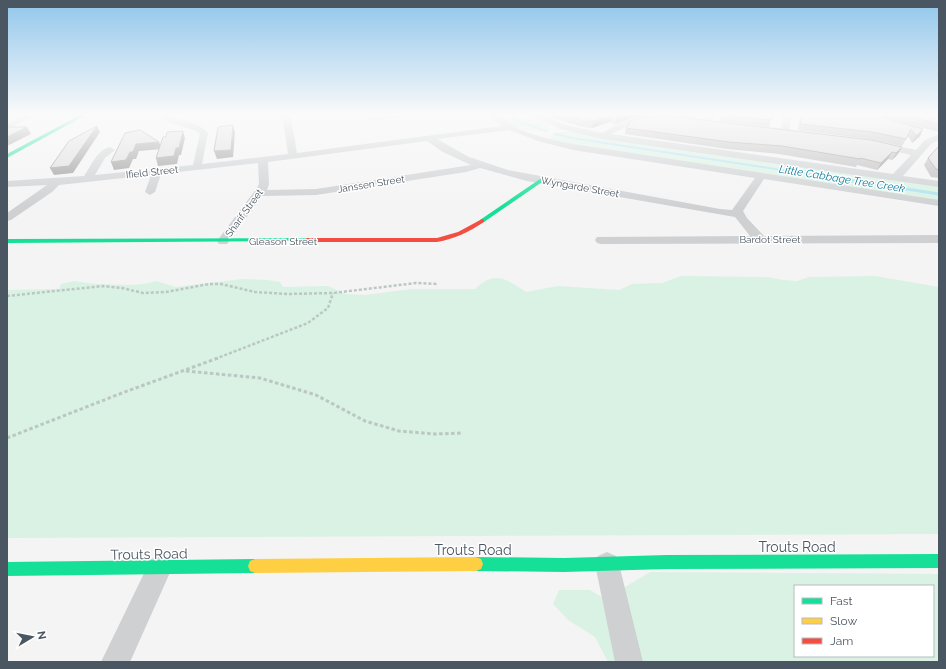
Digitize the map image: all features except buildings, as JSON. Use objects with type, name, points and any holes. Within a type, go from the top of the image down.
[{"type":"street","points":[[7,156],[27,145]]},
{"type":"street","points":[[197,167],[201,145]]},
{"type":"street","points":[[291,145],[293,156]]},
{"type":"street","name":"Ifield Street","points":[[7,184],[87,179],[263,160],[374,145]]},
{"type":"street","name":"Wyngarde Street","points":[[439,145],[449,152],[480,165],[542,180],[737,214]]},
{"type":"street","points":[[566,145],[939,203]]},
{"type":"street","points":[[667,145],[939,184]]},
{"type":"street","points":[[879,145],[917,153]]},
{"type":"street","points":[[895,178],[925,145]]},
{"type":"street","points":[[87,179],[102,156],[110,150]]},
{"type":"street","name":"Sharif Street","points":[[223,241],[260,193],[264,184],[263,160]]},
{"type":"street","name":"Janssen Street","points":[[260,193],[316,192],[466,169],[480,165]]},
{"type":"street","points":[[150,192],[157,171]]},
{"type":"street","points":[[760,239],[737,214],[739,206],[761,176]]},
{"type":"street","name":"Gleason Street","points":[[7,241],[418,241],[446,239],[468,230],[542,180]]},
{"type":"street","points":[[7,218],[48,190],[56,182]]},
{"type":"street","name":"Bardot Street","points":[[600,240],[939,239]]},
{"type":"street","name":"Trouts Road","points":[[7,569],[364,564],[607,564],[668,562],[939,561]]},
{"type":"street","points":[[607,564],[629,662]]},
{"type":"street","points":[[115,662],[160,568]]},
{"type":"path","points":[[7,296],[103,286],[122,288],[143,293],[166,292],[221,284],[255,292],[333,294],[416,283],[437,284]]},
{"type":"path","points":[[7,438],[308,323],[325,311],[332,303],[333,294]]},
{"type":"path","points":[[185,371],[260,378],[316,395],[365,421],[399,431],[435,434],[463,432]]},
{"type":"green space","points":[[574,145],[661,145],[939,186],[939,201]]},
{"type":"green space","points":[[681,276],[768,277],[797,281],[809,277],[875,276],[939,287],[939,534],[7,538],[7,290],[59,289],[61,284],[74,281],[95,284],[127,285],[144,284],[156,281],[176,287],[242,279],[280,282],[283,287],[328,286],[346,294],[365,295],[411,289],[475,289],[482,283],[495,278],[500,278],[512,283],[526,292],[558,286],[619,290],[632,284],[662,283]]},
{"type":"green space","points":[[650,572],[939,574],[939,662],[608,662],[595,637],[568,620],[553,604],[559,590],[590,590],[605,599]]},
{"type":"waterway","name":"Little Cabbage Tree Creek","points":[[619,145],[821,176]]},
{"type":"waterway","name":"Little Cabbage Tree Creek","points":[[815,175],[939,194]]},
{"type":"traffic: fast","points":[[7,156],[27,145]]},
{"type":"traffic: fast","points":[[482,221],[542,180]]},
{"type":"traffic: fast","points":[[7,241],[307,240]]},
{"type":"traffic: fast","points":[[476,564],[564,565],[667,562],[939,561]]},
{"type":"traffic: fast","points":[[7,569],[255,566]]},
{"type":"traffic: slow","points":[[255,566],[476,564]]},
{"type":"traffic: jam","points":[[307,240],[437,240],[460,233],[482,221]]}]
